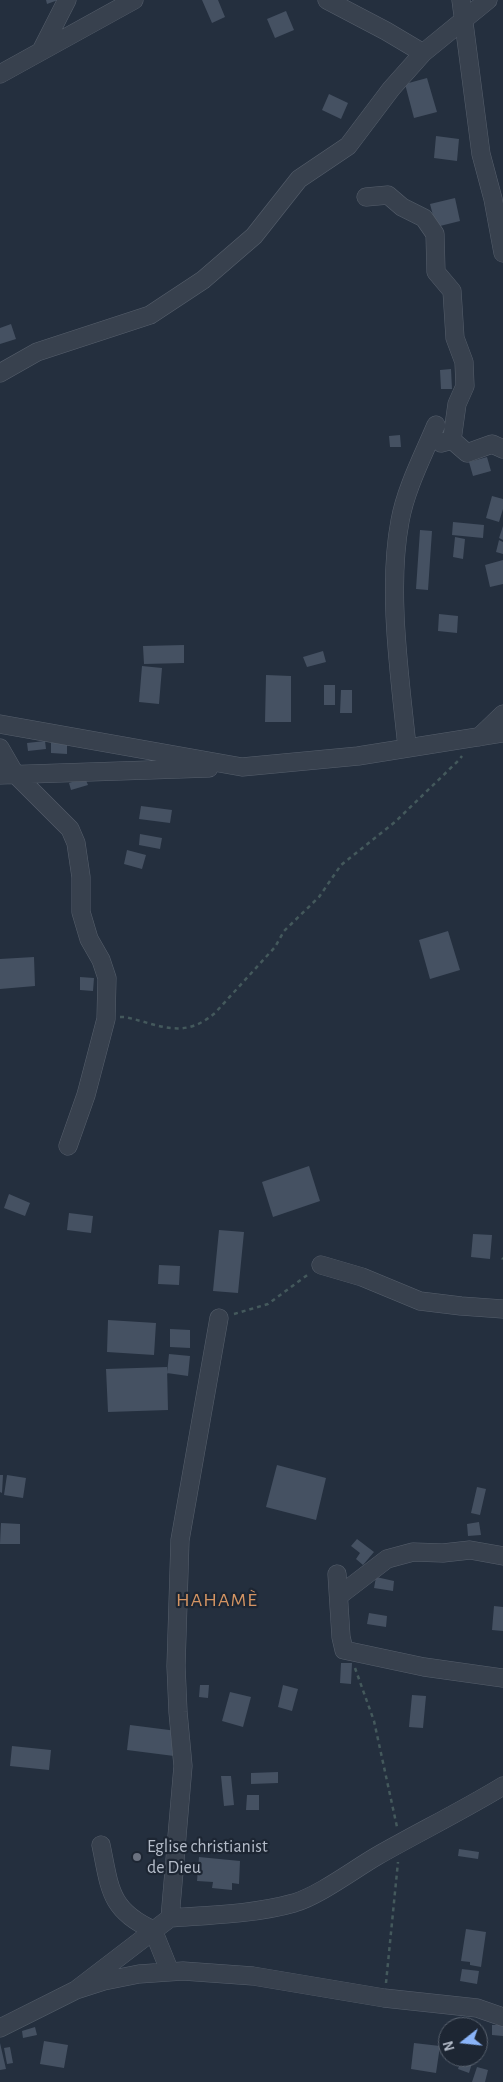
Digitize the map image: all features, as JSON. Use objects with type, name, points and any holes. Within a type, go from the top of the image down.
[{"type":"street","points":[[41,51],[67,0]]},
{"type":"street","points":[[0,74],[134,0]]},
{"type":"street","points":[[327,0],[386,30],[423,53]]},
{"type":"street","points":[[460,0],[481,154],[493,199],[503,253]]},
{"type":"street","points":[[0,373],[37,352],[150,315],[203,280],[254,236],[299,179],[348,146],[391,89],[423,53],[488,0]]},
{"type":"street","points":[[366,197],[388,195],[402,207],[424,218],[435,234],[436,272],[452,291],[455,338],[464,362],[465,386],[444,442],[467,453],[492,444],[503,449]]},
{"type":"street","points":[[407,747],[399,665],[394,556],[400,520],[410,487],[436,425]]},
{"type":"street","points":[[475,737],[503,714]]},
{"type":"street","points":[[0,724],[242,767]]},
{"type":"street","points":[[8,775],[242,767],[358,756],[503,733]]},
{"type":"street","points":[[0,748],[8,775],[70,829],[76,843],[81,877],[81,912],[88,939],[101,960],[107,978],[106,1019],[86,1095],[68,1146]]},
{"type":"street","points":[[321,1265],[362,1277],[420,1301],[503,1309]]},
{"type":"street","points":[[170,1918],[183,1766],[177,1675],[180,1540],[219,1318]]},
{"type":"street","points":[[340,1595],[387,1559],[413,1552],[470,1550],[503,1556]]},
{"type":"street","points":[[337,1574],[340,1595],[340,1637],[344,1650],[424,1667],[503,1678]]},
{"type":"street","points":[[76,1990],[170,1918],[238,1912],[295,1903],[400,1843],[463,1811],[503,1786]]},
{"type":"street","points":[[101,1845],[111,1893],[122,1911],[137,1923],[153,1930],[170,1972]]},
{"type":"street","points":[[0,2028],[76,1990],[104,1980],[139,1974],[183,1971],[253,1976],[384,1998],[477,2008],[503,2017]]},
{"type":"path","points":[[106,1019],[125,1016],[179,1030],[205,1022],[275,947],[284,931],[319,898],[341,865],[395,822],[459,760],[475,737]]},
{"type":"path","points":[[219,1318],[268,1304],[321,1265]]},
{"type":"path","points":[[344,1650],[352,1662],[374,1721],[400,1843],[384,1998]]},
{"type":"building","points":[[46,0],[58,0],[47,4]]},
{"type":"building","points":[[202,0],[218,0],[225,17],[212,23]]},
{"type":"building","points":[[286,11],[294,30],[275,38],[267,19]]},
{"type":"building","points":[[427,78],[437,112],[414,118],[405,84]]},
{"type":"building","points":[[329,94],[348,103],[341,119],[322,110]]},
{"type":"building","points":[[436,136],[459,139],[457,161],[434,158]]},
{"type":"building","points":[[455,198],[460,221],[436,227],[430,204]]},
{"type":"building","points":[[11,324],[16,339],[0,344],[0,328]]},
{"type":"building","points":[[451,369],[452,389],[441,389],[440,370]]},
{"type":"building","points":[[400,435],[401,447],[390,447],[389,436]]},
{"type":"building","points":[[487,457],[491,471],[473,476],[469,462]]},
{"type":"building","points":[[492,496],[503,499],[503,509],[499,522],[486,518]]},
{"type":"building","points":[[453,522],[484,525],[483,538],[452,535]]},
{"type":"building","points":[[503,526],[503,540],[499,538]]},
{"type":"building","points":[[420,530],[432,531],[428,590],[416,589]]},
{"type":"building","points":[[455,537],[465,539],[463,559],[453,557]]},
{"type":"building","points":[[499,540],[503,542],[503,554],[496,552]]},
{"type":"building","points":[[503,560],[503,584],[490,587],[485,565]]},
{"type":"building","points":[[439,614],[458,616],[457,633],[438,631]]},
{"type":"building","points":[[184,645],[184,663],[144,664],[143,646]]},
{"type":"building","points":[[323,651],[326,662],[307,667],[303,657]]},
{"type":"building","points":[[142,666],[162,668],[159,704],[139,702]]},
{"type":"building","points":[[266,675],[291,676],[291,722],[265,722]]},
{"type":"building","points":[[324,685],[335,685],[335,705],[324,705]]},
{"type":"building","points":[[341,690],[352,690],[352,713],[340,713]]},
{"type":"building","points":[[45,741],[46,749],[28,751],[27,743]]},
{"type":"building","points":[[51,743],[67,743],[67,754],[51,753]]},
{"type":"building","points":[[85,778],[88,785],[71,790],[69,783]]},
{"type":"building","points":[[141,806],[172,810],[170,823],[139,819]]},
{"type":"building","points":[[140,834],[162,838],[160,849],[139,845]]},
{"type":"building","points":[[127,850],[146,855],[142,869],[124,864]]},
{"type":"building","points":[[448,931],[460,970],[430,979],[419,940]]},
{"type":"building","points":[[34,957],[35,986],[0,989],[0,959]]},
{"type":"building","points":[[80,977],[94,978],[93,991],[80,990]]},
{"type":"building","points":[[309,1166],[320,1201],[273,1217],[262,1182]]},
{"type":"building","points":[[9,1194],[30,1203],[25,1216],[4,1208]]},
{"type":"building","points":[[69,1213],[93,1216],[91,1233],[67,1230]]},
{"type":"building","points":[[219,1230],[244,1232],[238,1293],[213,1291]]},
{"type":"building","points":[[473,1234],[492,1235],[490,1259],[471,1257]]},
{"type":"building","points":[[159,1265],[180,1266],[179,1285],[158,1284]]},
{"type":"building","points":[[108,1320],[156,1323],[154,1355],[107,1352]]},
{"type":"building","points":[[170,1329],[190,1330],[190,1348],[170,1347]]},
{"type":"building","points":[[169,1354],[190,1356],[188,1376],[167,1373]]},
{"type":"building","points":[[167,1367],[168,1410],[108,1412],[106,1369]]},
{"type":"building","points":[[277,1465],[326,1478],[316,1520],[266,1507]]},
{"type":"building","points":[[0,1475],[3,1475],[2,1493],[0,1492]]},
{"type":"building","points":[[7,1475],[26,1478],[23,1498],[4,1495]]},
{"type":"building","points":[[477,1487],[486,1489],[480,1515],[471,1513]]},
{"type":"building","points":[[479,1522],[481,1535],[468,1536],[467,1524]]},
{"type":"building","points":[[1,1523],[20,1524],[20,1544],[0,1544]]},
{"type":"building","points":[[357,1539],[374,1552],[363,1565],[356,1559],[360,1553],[351,1546]]},
{"type":"building","points":[[376,1577],[394,1581],[393,1591],[374,1588]]},
{"type":"building","points":[[494,1606],[503,1607],[503,1631],[492,1630]]},
{"type":"building","points":[[369,1613],[387,1616],[386,1627],[367,1624]]},
{"type":"building","points":[[341,1663],[352,1663],[351,1684],[340,1683]]},
{"type":"building","points":[[200,1685],[209,1685],[208,1698],[199,1697]]},
{"type":"building","points":[[283,1685],[298,1689],[292,1711],[278,1707]]},
{"type":"building","points":[[230,1692],[251,1697],[243,1727],[222,1721]]},
{"type":"building","points":[[412,1695],[426,1696],[423,1728],[409,1727]]},
{"type":"building","points":[[130,1725],[177,1731],[174,1756],[127,1750]]},
{"type":"building","points":[[12,1746],[51,1750],[49,1770],[10,1766]]},
{"type":"building","points":[[278,1772],[278,1783],[251,1784],[251,1773]]},
{"type":"building","points":[[221,1776],[231,1776],[234,1805],[224,1806]]},
{"type":"building","points":[[247,1795],[259,1795],[259,1810],[246,1810]]},
{"type":"building","points":[[459,1849],[479,1852],[478,1859],[458,1856]]},
{"type":"building","points":[[199,1857],[240,1861],[239,1884],[232,1883],[232,1890],[212,1888],[213,1882],[197,1881]]},
{"type":"building","points":[[466,1929],[486,1932],[481,1967],[470,1965],[470,1962],[461,1961]]},
{"type":"building","points":[[462,1969],[479,1971],[477,1984],[460,1981]]},
{"type":"building","points":[[492,2025],[503,2025],[503,2036],[492,2035]]},
{"type":"building","points":[[35,2027],[37,2035],[23,2038],[22,2031]]},
{"type":"building","points":[[44,2041],[68,2045],[64,2068],[40,2064]]},
{"type":"building","points":[[0,2043],[6,2069],[0,2070]]},
{"type":"building","points":[[414,2043],[438,2046],[436,2073],[411,2069]]},
{"type":"building","points":[[10,2047],[13,2063],[7,2064],[4,2048]]},
{"type":"building","points":[[459,2067],[471,2067],[469,2073],[458,2069]]},
{"type":"building","points":[[477,2067],[488,2070],[485,2082],[472,2082]]},
{"type":"place","name":"Eglise christianist de Dieu","points":[[137,1857]]},
{"type":"district","name":"HAHAMÈ","points":[[217,1600]]}]
